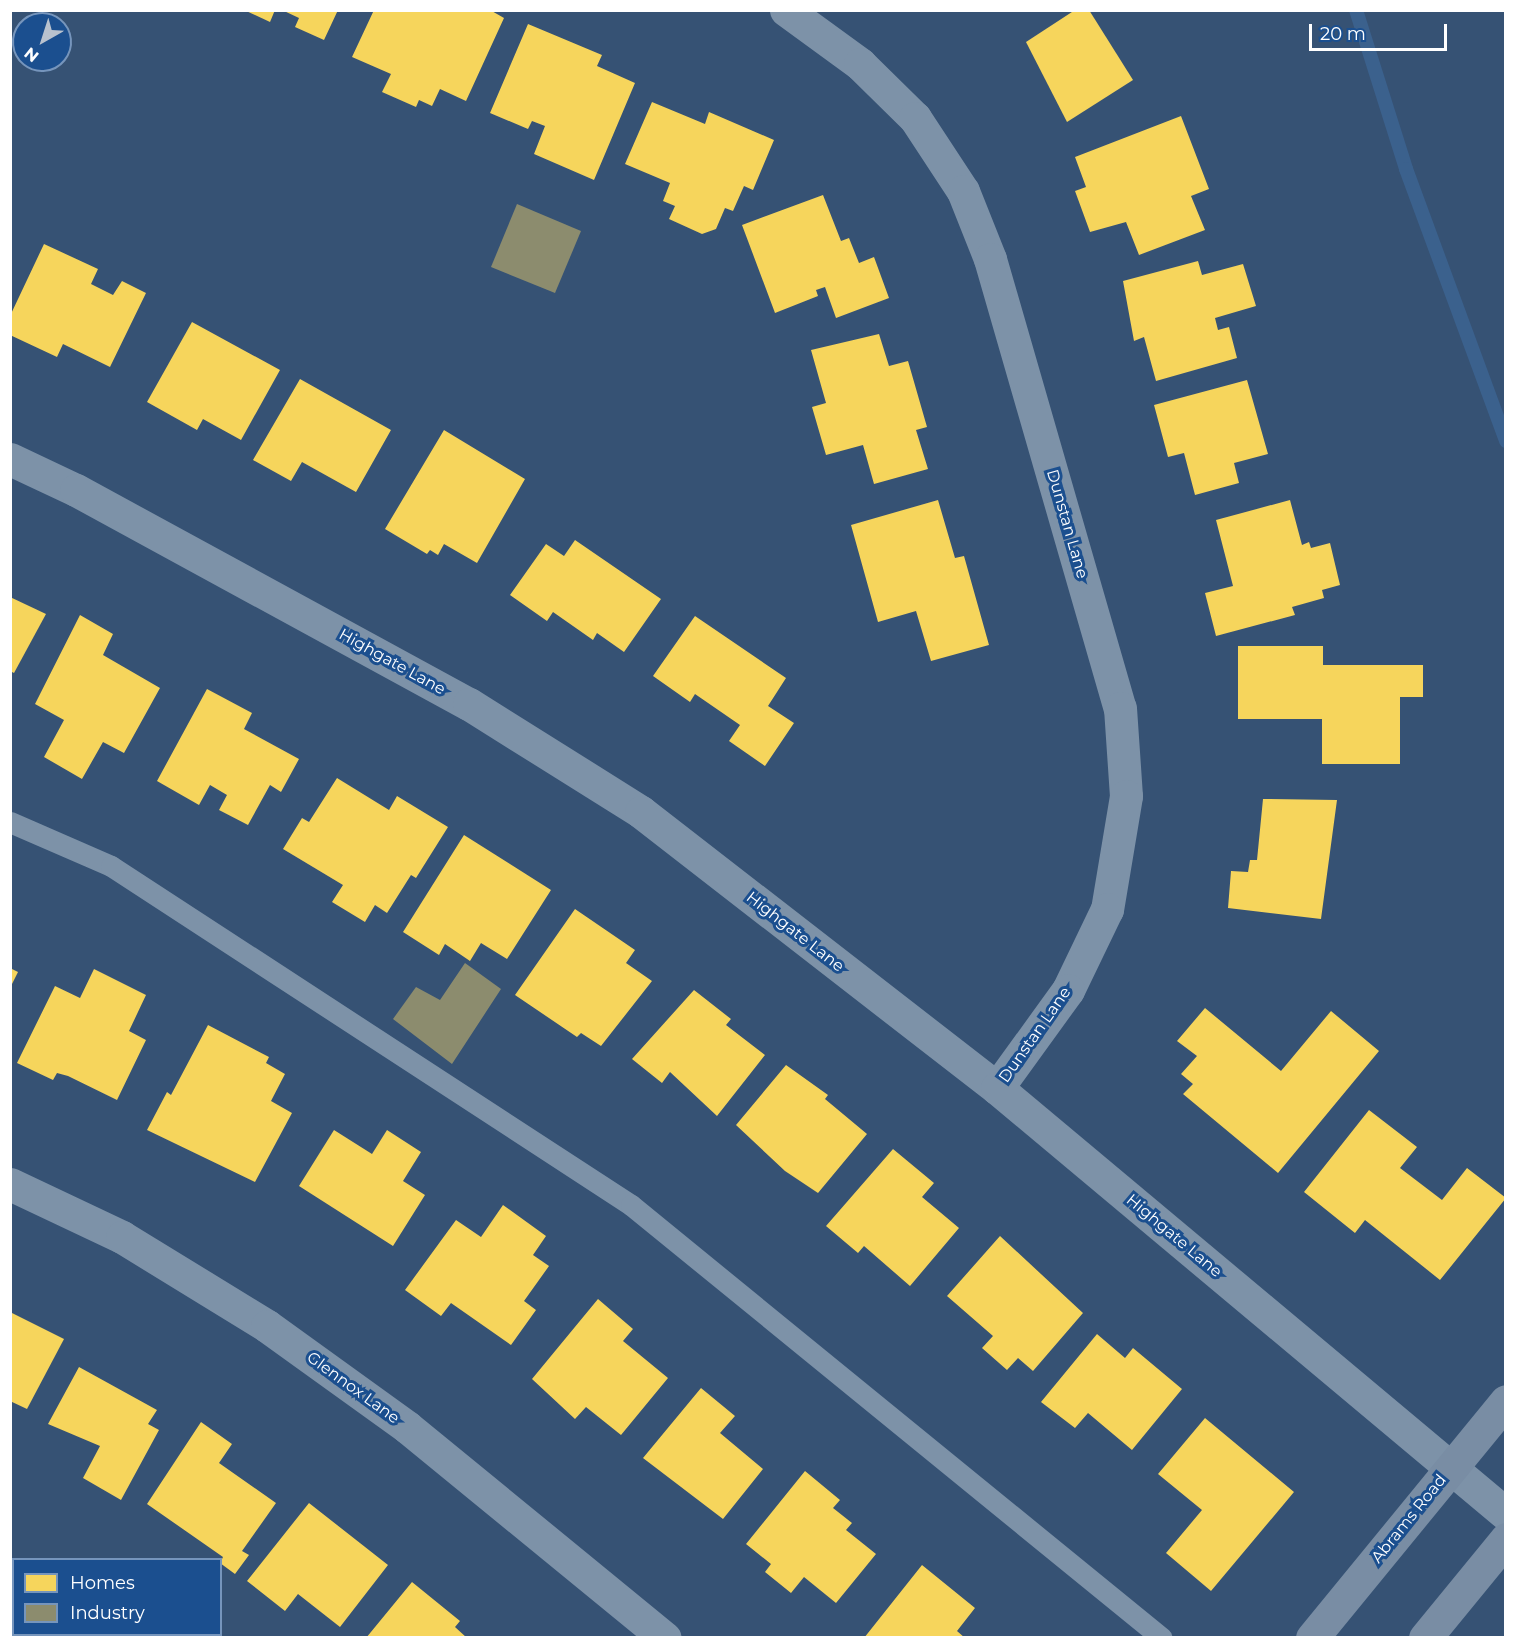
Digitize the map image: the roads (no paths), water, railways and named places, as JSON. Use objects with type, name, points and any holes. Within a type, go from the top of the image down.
[{"type":"main road","name":"Abrams Road","points":[[1312,1638],[1506,1401]]},
{"type":"main road","points":[[1425,1638],[1506,1539]]},
{"type":"street","name":"Dunstan Lane","points":[[786,10],[860,64],[915,118],[963,191],[990,259],[1120,708],[1126,796],[1107,909],[1068,990],[997,1088]]},
{"type":"street","name":"Highgate Lane","points":[[10,459],[76,490],[469,704],[631,806],[997,1088],[1506,1514]]},
{"type":"street","name":"Glennox Lane","points":[[10,1184],[122,1237],[267,1326],[407,1427],[665,1638]]},
{"type":"lane","points":[[10,822],[111,866],[632,1205],[1162,1638]]},
{"type":"waterway","points":[[1356,10],[1406,169],[1506,441]]}]
